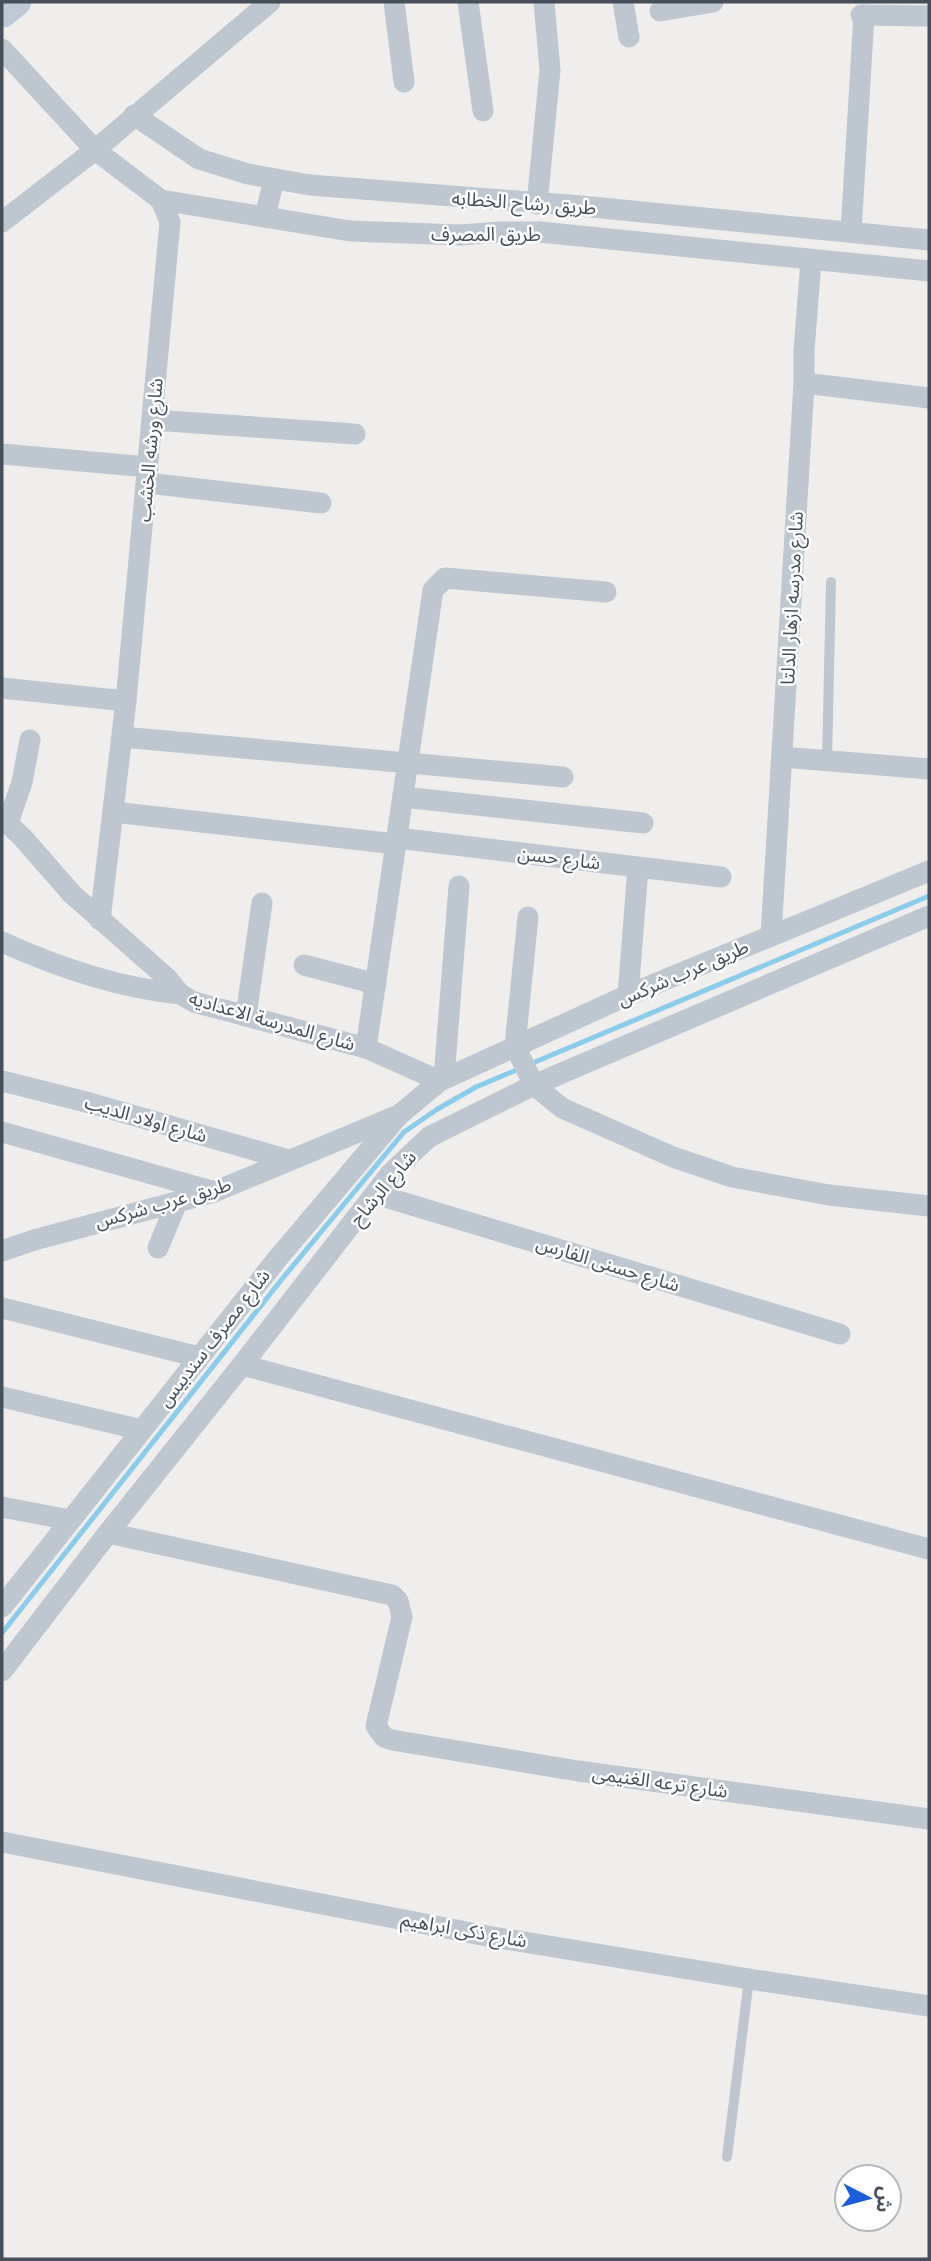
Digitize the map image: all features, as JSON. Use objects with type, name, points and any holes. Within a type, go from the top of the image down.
[{"type":"main road","points":[[2,13],[16,2]]},
{"type":"street","points":[[2,222],[95,150],[270,2]]},
{"type":"street","points":[[394,2],[404,82]]},
{"type":"street","points":[[468,2],[483,111]]},
{"type":"street","points":[[537,204],[550,70],[544,2]]},
{"type":"street","points":[[623,2],[629,37]]},
{"type":"street","points":[[660,11],[713,2]]},
{"type":"street","points":[[851,232],[862,15],[929,16]]},
{"type":"street","points":[[2,49],[95,150],[161,200]]},
{"type":"street","name":"طريق رشاح الخطابه","points":[[134,115],[199,159],[248,174],[310,185],[929,240]]},
{"type":"street","points":[[265,217],[274,179]]},
{"type":"street","name":"طريق المصرف","points":[[161,200],[350,231],[460,235],[540,232],[929,271]]},
{"type":"street","name":"شارع ورشه الخشب","points":[[100,920],[126,701],[170,230],[169,216],[161,200]]},
{"type":"street","points":[[696,248],[699,218]]},
{"type":"street","points":[[893,268],[896,236]]},
{"type":"street","name":"شارع مدرسه ازهار الدلتا","points":[[771,936],[811,260]]},
{"type":"street","points":[[804,383],[929,398]]},
{"type":"street","points":[[153,420],[355,434]]},
{"type":"street","points":[[2,454],[321,503]]},
{"type":"street","points":[[366,1048],[433,590],[445,578],[606,592]]},
{"type":"street","points":[[2,688],[126,701]]},
{"type":"street","points":[[122,737],[564,777]]},
{"type":"street","points":[[5,821],[22,782],[30,740]]},
{"type":"street","points":[[782,757],[929,769]]},
{"type":"street","points":[[403,797],[643,823]]},
{"type":"street","name":"شارع حسن","points":[[113,812],[721,877]]},
{"type":"street","name":"شارع المدرسة الاعداديه","points":[[5,821],[72,894],[167,978],[180,994],[194,1002],[366,1048],[442,1079]]},
{"type":"street","points":[[628,995],[638,868]]},
{"type":"street","name":"طريق عرب شركس","points":[[442,1079],[628,995],[929,871]]},
{"type":"street","points":[[442,1079],[459,886]]},
{"type":"street","points":[[246,1016],[262,903]]},
{"type":"street","name":"شارع الرشاح","points":[[2,1671],[391,1173],[429,1137],[534,1085],[929,916]]},
{"type":"street","points":[[528,917],[515,1046],[534,1085],[562,1108],[673,1157],[732,1177],[829,1195],[929,1206]]},
{"type":"street","points":[[2,943],[71,970],[159,992],[180,994]]},
{"type":"street","points":[[304,965],[376,984]]},
{"type":"street","name":"شارع مصرف سندبيس","points":[[2,1606],[278,1258],[399,1115],[442,1079]]},
{"type":"street","name":"شارع اولاد الديب","points":[[2,1082],[90,1103],[289,1160]]},
{"type":"street","name":"طريق عرب شركس","points":[[2,1251],[214,1192],[399,1115]]},
{"type":"street","points":[[2,1132],[214,1192]]},
{"type":"street","name":"شارع حسنى الفارس","points":[[375,1194],[840,1334]]},
{"type":"street","points":[[158,1248],[177,1202]]},
{"type":"street","points":[[2,1308],[199,1357]]},
{"type":"street","points":[[242,1365],[929,1549]]},
{"type":"street","points":[[2,1397],[142,1430]]},
{"type":"street","points":[[2,1507],[70,1520]]},
{"type":"street","name":"شارع ترعه الغنيمى","points":[[108,1533],[392,1595],[398,1601],[402,1617],[376,1726],[384,1737],[392,1740],[578,1771],[929,1819]]},
{"type":"street","name":"شارع ذكى ابراهيم","points":[[2,1842],[487,1936],[929,2006]]},
{"type":"lane","points":[[827,761],[831,582]]},
{"type":"lane","points":[[727,2157],[749,1979]]},
{"type":"waterway","points":[[528,1065],[929,896]]},
{"type":"waterway","points":[[2,1633],[282,1279],[404,1132],[476,1087],[519,1069]]}]
